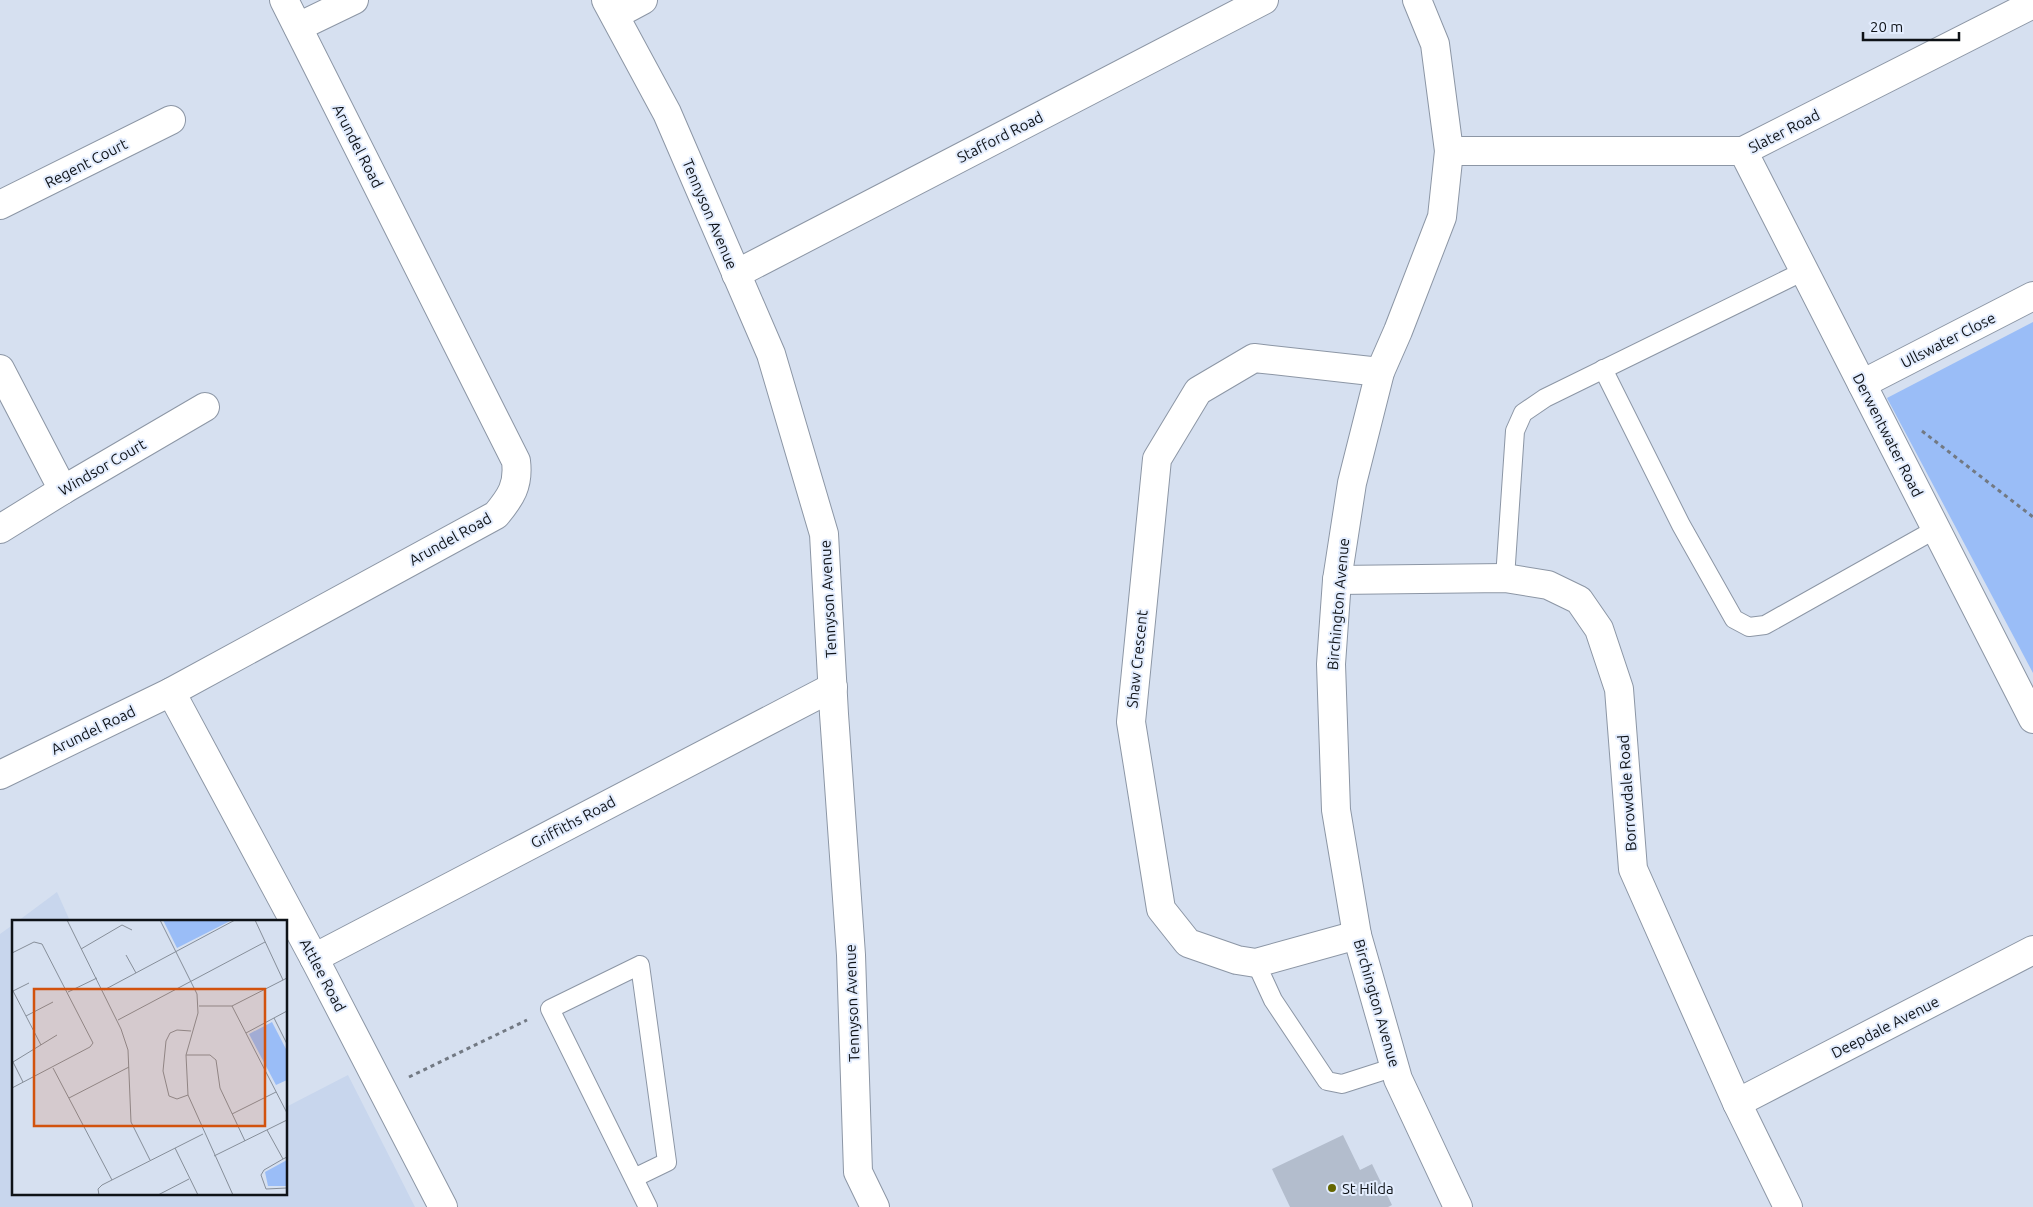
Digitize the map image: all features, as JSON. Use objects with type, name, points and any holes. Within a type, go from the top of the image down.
[{"type":"street","name":"Arundel Road","points":[[0,775],[171,692],[496,515],[513,491],[518,476],[516,461],[284,0]]},
{"type":"street","points":[[298,27],[354,0]]},
{"type":"street","points":[[610,8],[643,0]]},
{"type":"street","name":"Stafford Road","points":[[736,274],[1264,0]]},
{"type":"street","name":"Birchington Avenue","points":[[1417,0],[1435,44],[1449,151],[1442,217],[1380,372],[1352,483],[1337,580],[1331,664],[1336,810],[1357,936],[1398,1079],[1458,1207]]},
{"type":"street","name":"Slater Road","points":[[1449,151],[1743,151],[2033,4]]},
{"type":"street","name":"Tennyson Avenue","points":[[610,8],[667,113],[771,354],[824,534],[851,955],[858,1172],[875,1207]]},
{"type":"street","name":"Regent Court","points":[[0,205],[171,120]]},
{"type":"street","name":"Derwentwater Road","points":[[1743,151],[2033,719]]},
{"type":"street","name":"Ullswater Close","points":[[1862,384],[2033,296]]},
{"type":"street","name":"Shaw Crescent","points":[[1357,936],[1256,963],[1237,960],[1188,943],[1161,909],[1131,722],[1157,458],[1198,391],[1254,358],[1380,372]]},
{"type":"street","points":[[0,369],[63,490]]},
{"type":"street","name":"Windsor Court","points":[[0,529],[205,407]]},
{"type":"street","name":"Borrowdale Road","points":[[1337,580],[1505,578],[1548,585],[1579,600],[1600,629],[1619,689],[1633,869],[1737,1103],[1788,1207]]},
{"type":"street","name":"Griffiths Road","points":[[314,958],[833,687]]},
{"type":"street","name":"Attlee Road","points":[[171,692],[314,958],[443,1207]]},
{"type":"street","name":"Deepdale Avenue","points":[[1737,1103],[2033,950]]},
{"type":"lane","points":[[1505,578],[1515,431],[1523,413],[1546,398],[1804,270]]},
{"type":"lane","points":[[1603,369],[1681,525],[1734,619],[1749,627],[1765,625],[1936,529]]},
{"type":"lane","points":[[1256,963],[1273,1000],[1327,1080],[1342,1084],[1395,1066]]},
{"type":"lane","points":[[634,1178],[667,1162],[640,965],[550,1008],[648,1207]]},
{"type":"path","points":[[1917,426],[2033,517]]},
{"type":"path","points":[[382,1090],[550,1008]]},
{"type":"shaded area","points":[[2033,322],[2033,673],[1887,398]]},
{"type":"shaded area","points":[[57,892],[70,920],[19,920]]},
{"type":"shaded area","points":[[12,925],[12,1194],[288,1194],[288,1106],[348,1075],[415,1207],[0,1207],[0,934]]},
{"type":"building","name":"St Hilda","points":[[1343,1135],[1360,1170],[1372,1164],[1392,1205],[1388,1207],[1290,1207],[1272,1169]]},
{"type":"place","name":"St Hilda","points":[[1332,1188]]}]
